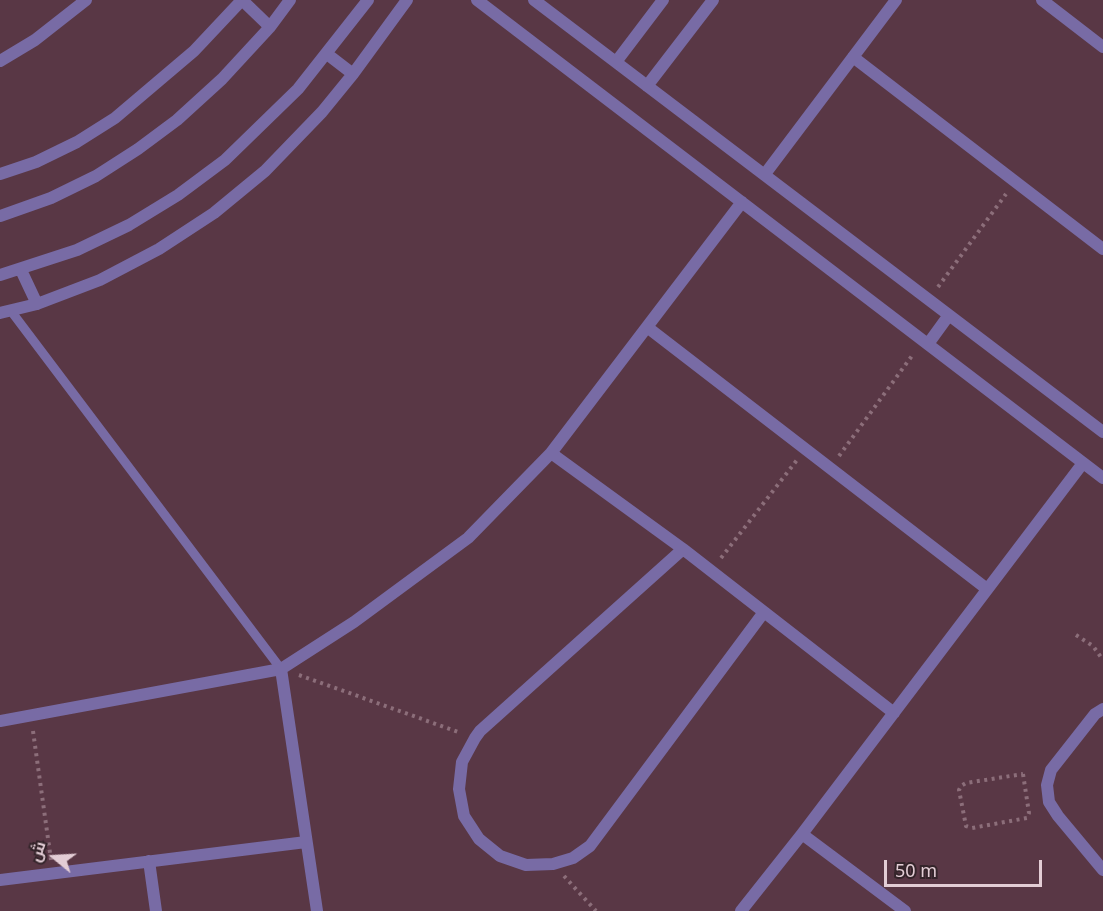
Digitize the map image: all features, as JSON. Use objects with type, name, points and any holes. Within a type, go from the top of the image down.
[{"type":"street","points":[[0,61],[35,40],[86,0]]},
{"type":"street","points":[[0,174],[36,162],[77,142],[115,118],[194,51],[242,0],[270,27]]},
{"type":"street","points":[[0,216],[51,198],[96,176],[177,120],[222,79],[270,27],[290,0]]},
{"type":"street","points":[[0,276],[77,250],[129,225],[178,195],[225,160],[298,89],[368,0]]},
{"type":"street","points":[[5,312],[37,304],[110,275],[159,249],[214,213],[266,171],[322,112],[407,0]]},
{"type":"street","points":[[534,0],[1103,432]]},
{"type":"street","points":[[616,62],[663,0]]},
{"type":"street","points":[[648,86],[713,0]]},
{"type":"street","points":[[765,174],[896,0]]},
{"type":"street","points":[[1042,0],[1103,47]]},
{"type":"street","points":[[484,2],[1103,478]]},
{"type":"street","points":[[327,54],[353,74]]},
{"type":"street","points":[[854,57],[1103,249]]},
{"type":"street","points":[[0,721],[281,669],[354,622],[468,538],[551,453],[742,202]]},
{"type":"street","points":[[21,270],[37,304]]},
{"type":"street","points":[[926,343],[949,315]]},
{"type":"street","points":[[647,327],[987,589]]},
{"type":"street","points":[[551,453],[683,549],[894,713]]},
{"type":"street","points":[[741,911],[1083,463]]},
{"type":"street","points":[[683,549],[480,731],[475,738],[462,762],[459,789],[464,816],[479,839],[500,856],[526,865],[553,864],[573,858],[590,846],[764,612]]},
{"type":"street","points":[[281,669],[317,911]]},
{"type":"street","points":[[1103,709],[1095,714],[1052,770],[1047,785],[1049,802],[1058,816],[1103,870]]},
{"type":"street","points":[[802,834],[905,911]]},
{"type":"street","points":[[0,880],[306,842]]},
{"type":"street","points":[[149,861],[156,911]]},
{"type":"lane","points":[[5,312],[281,669]]},
{"type":"path","points":[[929,300],[1015,181]]},
{"type":"path","points":[[830,468],[926,343]]},
{"type":"path","points":[[711,571],[805,450]]},
{"type":"path","points":[[1076,635],[1093,646],[1103,660]]},
{"type":"path","points":[[281,669],[475,738]]},
{"type":"path","points":[[31,715],[53,873]]},
{"type":"path","points":[[1023,774],[1028,816],[1024,819],[968,827],[965,823],[960,790],[961,786],[966,783],[1023,774]]},
{"type":"path","points":[[553,864],[596,911]]}]
